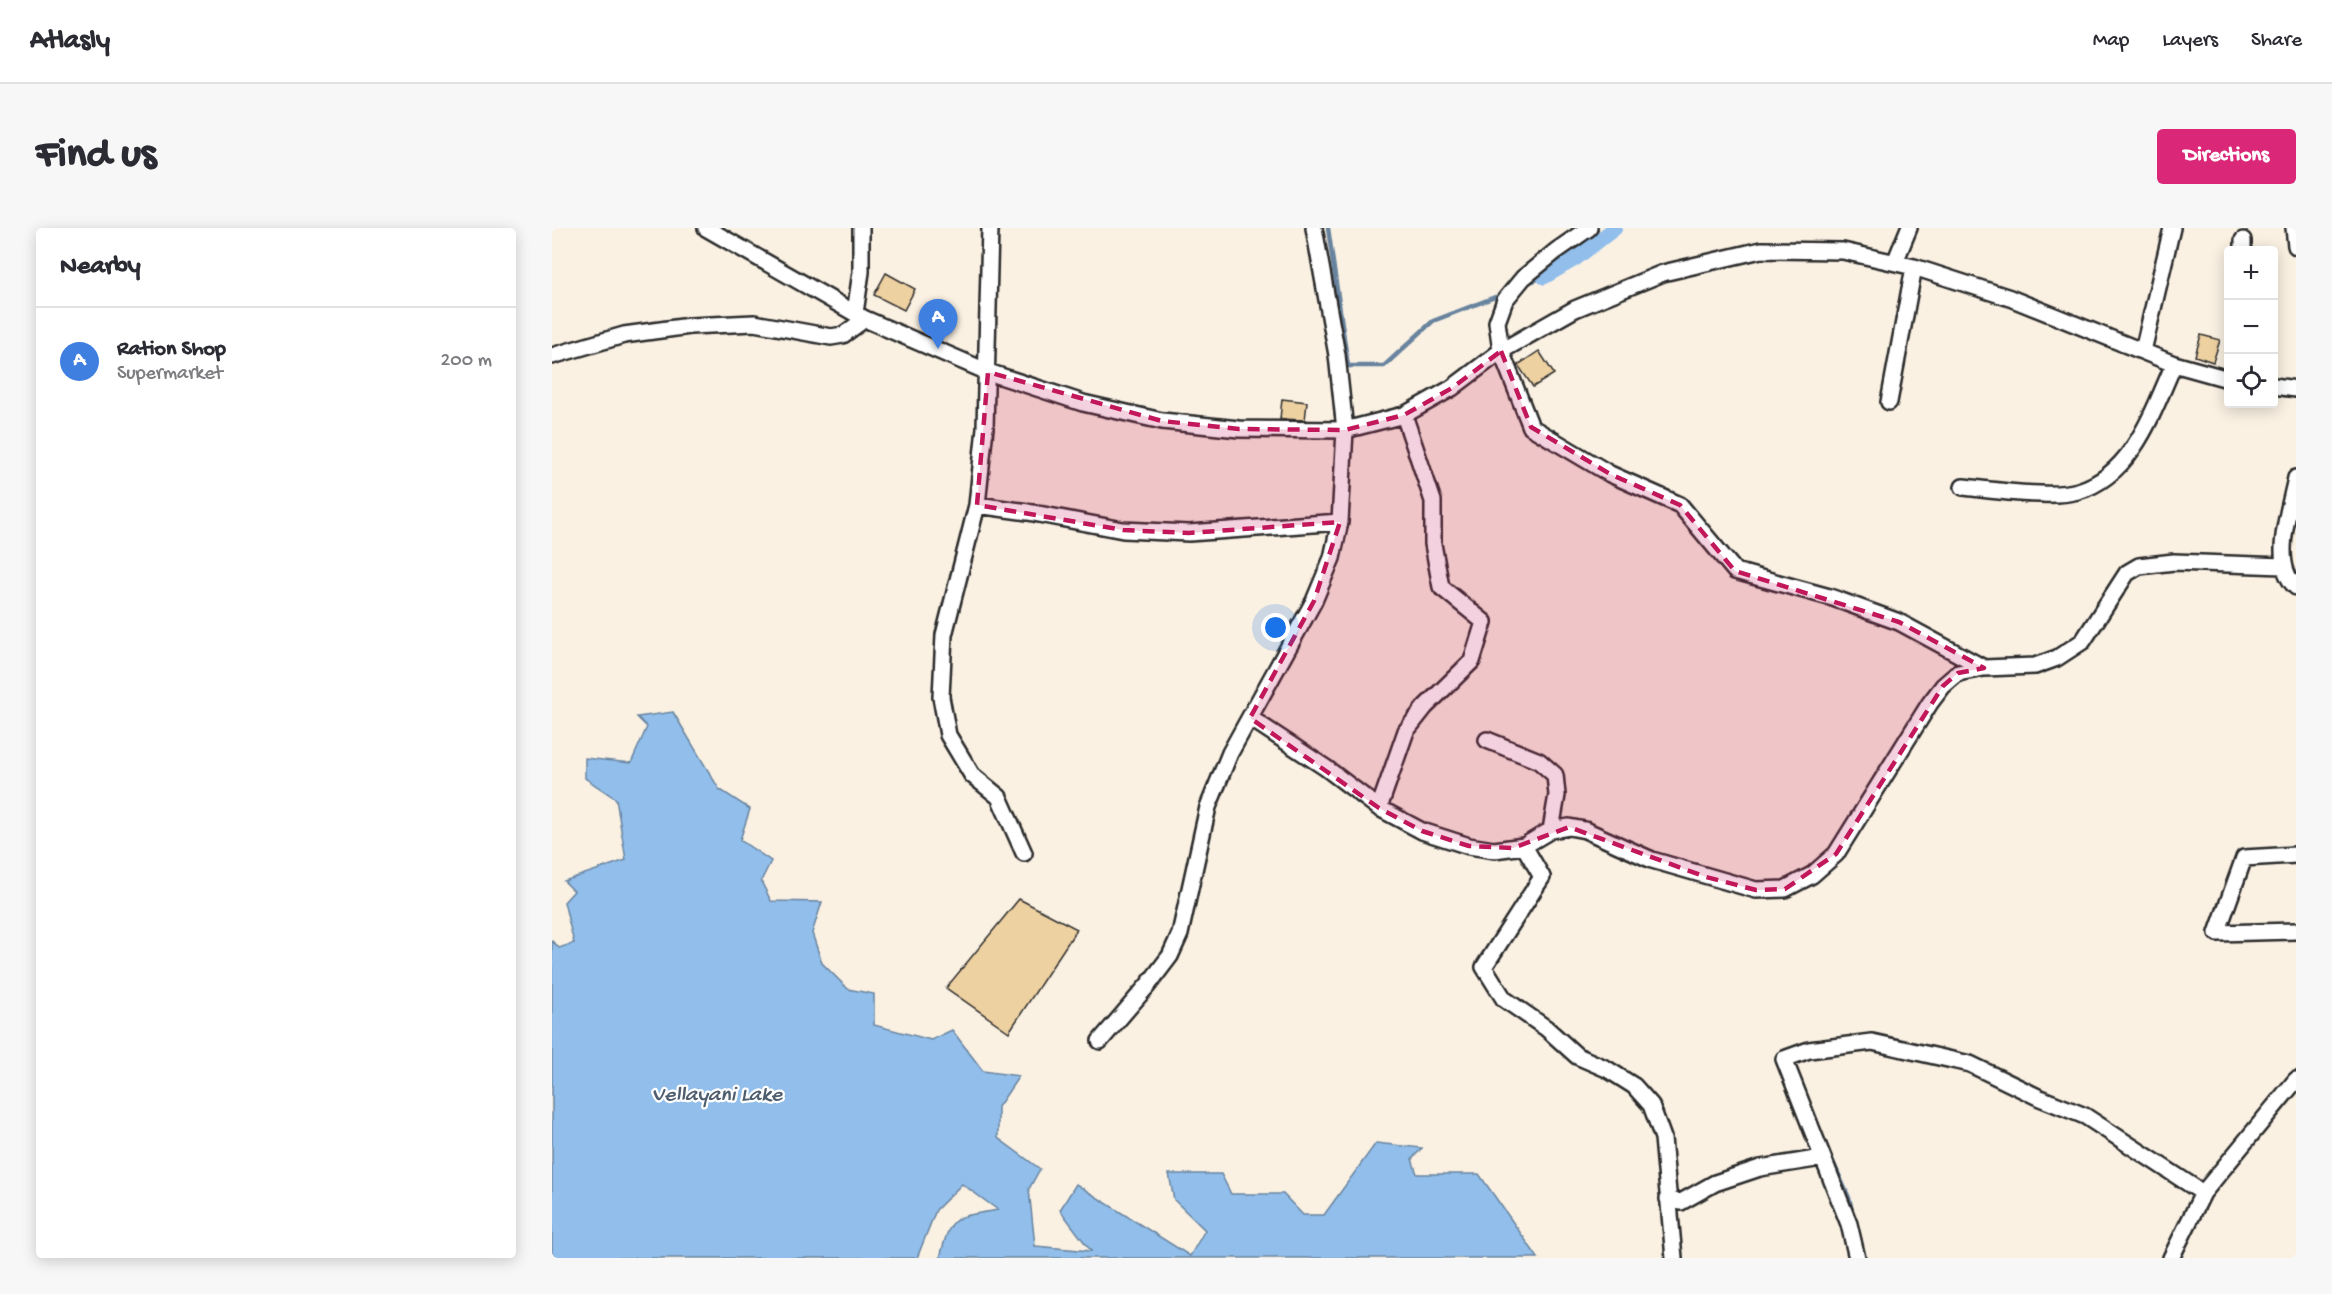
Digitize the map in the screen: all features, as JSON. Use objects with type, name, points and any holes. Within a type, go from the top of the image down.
[{"type":"street","points":[[706,228],[860,316],[987,372],[1083,402],[1162,421],[1239,429],[1345,430],[1404,415],[1452,388],[1501,351],[1575,309],[1663,273],[1761,250],[1844,251],[1914,267],[2010,298],[2174,364],[2224,379]]},
{"type":"street","points":[[552,356],[624,335],[690,326],[754,323],[831,337],[843,334],[860,316],[861,228]]},
{"type":"street","points":[[990,228],[985,428],[977,505],[944,636],[941,697],[948,735],[972,775],[999,797],[1024,853]]},
{"type":"street","points":[[1100,1041],[1170,956],[1180,934],[1208,807],[1230,753],[1314,601],[1332,558],[1340,522],[1345,430],[1337,355],[1314,228]]},
{"type":"street","points":[[1589,228],[1523,278],[1505,300],[1497,322],[1501,351],[1531,427],[1610,474],[1680,505],[1735,571],[1833,598],[1899,622],[1984,668]]},
{"type":"street","points":[[1895,262],[1909,228]]},
{"type":"street","points":[[2143,351],[2172,228]]},
{"type":"street","points":[[2295,228],[2296,246]]},
{"type":"street","points":[[1889,402],[1914,267]]},
{"type":"street","points":[[1963,487],[2032,493],[2075,492],[2098,483],[2123,461],[2145,428],[2174,364]]},
{"type":"street","points":[[2278,387],[2296,389]]},
{"type":"street","points":[[1379,807],[1406,731],[1425,707],[1472,661],[1484,622],[1441,587],[1433,544],[1433,501],[1404,415]]},
{"type":"street","points":[[2296,478],[2283,545],[2283,566],[2286,575],[2296,587]]},
{"type":"street","points":[[977,505],[1134,531],[1189,533],[1340,522]]},
{"type":"street","points":[[1250,718],[1326,768],[1379,807],[1422,831],[1469,846],[1494,850],[1524,846],[1551,830],[1569,827],[1585,830],[1652,860],[1756,890],[1785,889],[1812,874],[1836,854],[1930,703],[1943,686],[1958,673],[1984,668],[2035,666],[2057,657],[2083,641],[2127,573],[2139,566],[2174,562],[2283,566]]},
{"type":"street","points":[[1487,740],[1539,761],[1555,775],[1557,795],[1551,830]]},
{"type":"street","points":[[1524,846],[1542,878],[1484,967],[1504,999],[1546,1028],[1577,1056],[1607,1069],[1634,1086],[1651,1105],[1663,1138],[1674,1258]]},
{"type":"street","points":[[2296,855],[2244,858],[2217,933],[2296,932]]},
{"type":"street","points":[[1857,1258],[1848,1224],[1784,1059],[1809,1050],[1872,1042],[1970,1064],[2040,1098],[2085,1116],[2203,1193]]},
{"type":"street","points":[[2171,1258],[2203,1193],[2296,1080]]},
{"type":"street","points":[[1668,1199],[1681,1202],[1714,1183],[1751,1171],[1822,1158]]},
{"type":"highlighted area","points":[[1501,351],[1531,427],[1610,474],[1680,505],[1735,571],[1899,622],[1984,668],[1958,673],[1943,686],[1836,854],[1785,889],[1756,890],[1706,877],[1569,827],[1513,848],[1469,846],[1422,831],[1379,808],[1250,718],[1314,601],[1340,522],[1189,533],[1123,530],[977,505],[988,372],[1162,421],[1239,429],[1345,430],[1404,415],[1452,388]]},
{"type":"water","name":"Vellayani Lake","points":[[673,712],[719,789],[750,809],[740,840],[771,861],[761,881],[771,901],[822,902],[812,933],[822,963],[848,989],[874,994],[874,1025],[931,1040],[952,1030],[983,1071],[1019,1076],[998,1107],[998,1138],[1040,1169],[1029,1189],[1035,1246],[1091,1251],[1060,1210],[1076,1184],[1190,1256],[1205,1230],[1174,1200],[1169,1174],[1221,1174],[1231,1194],[1283,1194],[1303,1215],[1324,1215],[1376,1143],[1422,1148],[1412,1159],[1417,1174],[1479,1174],[1538,1258],[940,1258],[948,1232],[957,1220],[972,1214],[998,1210],[962,1184],[936,1210],[917,1258],[552,1258],[552,941],[559,948],[574,943],[564,902],[574,891],[564,881],[626,860],[616,799],[585,778],[585,758],[631,763],[647,727],[637,717]]},
{"type":"building","points":[[886,273],[915,289],[904,310],[874,295]]},
{"type":"building","points":[[2201,335],[2220,340],[2213,362],[2195,356]]},
{"type":"building","points":[[1539,351],[1554,374],[1533,387],[1518,365]]},
{"type":"building","points":[[1282,399],[1307,402],[1305,420],[1280,419]]},
{"type":"building","points":[[1019,899],[1077,929],[1009,1032],[946,988]]},
{"type":"waterway","points":[[1328,228],[1348,366],[1384,366],[1433,321],[1495,297]]},
{"type":"waterway","points":[[1544,277],[1575,259],[1615,228]]},
{"type":"waterway","points":[[1533,281],[1544,277]]},
{"type":"waterway","points":[[1822,1137],[1849,1198],[1853,1215]]},
{"type":"place","name":"Ration Shop","points":[[938,349]]}]
